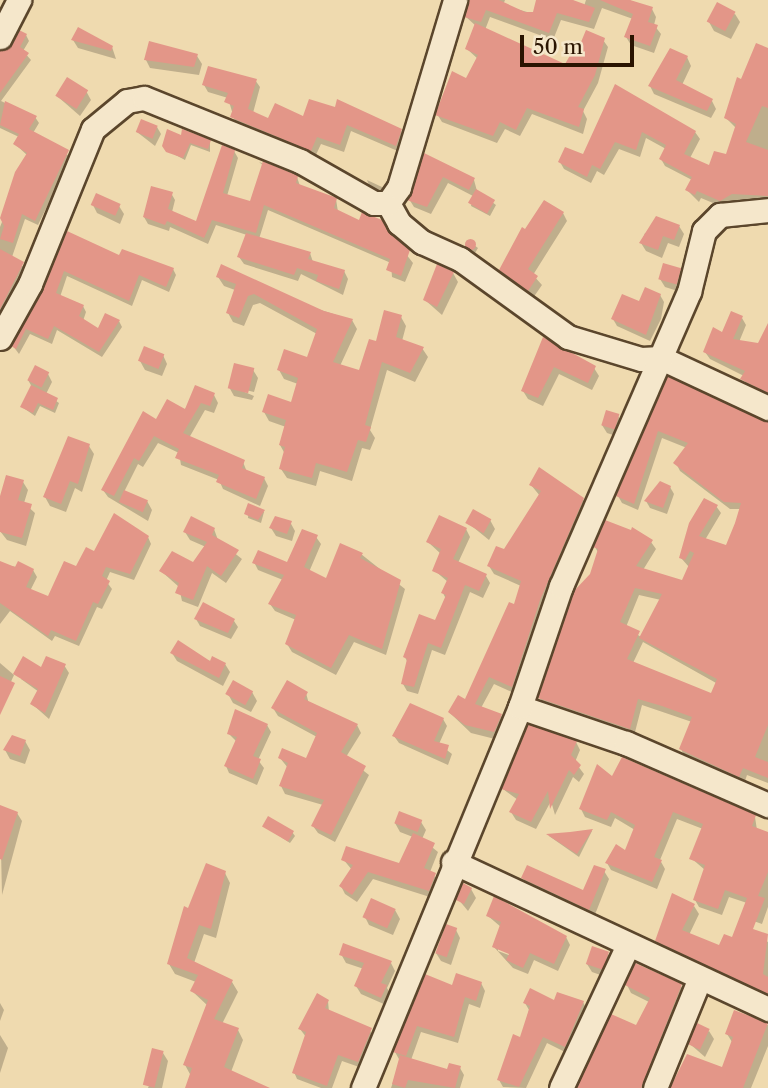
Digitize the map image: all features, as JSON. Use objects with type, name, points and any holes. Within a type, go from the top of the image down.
[{"type":"street","points":[[0,37],[19,0]]},
{"type":"street","points":[[388,203],[399,187],[455,0]]},
{"type":"street","points":[[0,338],[30,284],[93,129],[127,100],[144,98],[300,162],[374,203],[388,203]]},
{"type":"street","points":[[388,203],[400,223],[422,242],[460,259],[568,337],[641,359],[661,358],[768,408]]},
{"type":"street","points":[[363,1088],[453,862],[520,707],[545,623],[690,292],[704,231],[720,215],[768,210]]},
{"type":"street","points":[[520,707],[626,743],[768,805]]},
{"type":"street","points":[[453,862],[768,1009]]},
{"type":"street","points":[[561,1088],[628,945]]},
{"type":"street","points":[[655,1088],[700,978]]},
{"type":"building","points":[[469,0],[499,0],[525,12],[533,12],[536,0],[573,0],[595,8],[589,22],[557,13],[549,33],[486,10],[481,22],[464,17]]},
{"type":"building","points":[[600,0],[630,0],[653,7],[648,22],[658,25],[650,46],[624,37],[633,14]]},
{"type":"building","points":[[717,2],[736,12],[725,31],[707,21]]},
{"type":"building","points":[[475,23],[565,64],[572,52],[576,54],[586,30],[605,38],[595,75],[578,107],[584,109],[579,127],[527,108],[516,130],[500,122],[493,136],[435,115],[452,71],[466,78],[478,55],[465,49]]},
{"type":"building","points":[[78,27],[113,46],[111,51],[71,40]]},
{"type":"building","points":[[19,30],[27,34],[20,47],[29,53],[0,93],[0,51],[8,48]]},
{"type":"building","points":[[149,41],[198,54],[194,67],[144,60]]},
{"type":"building","points":[[756,43],[768,48],[768,108],[762,106],[746,142],[768,150],[768,196],[732,194],[720,201],[697,191],[695,195],[685,190],[692,177],[659,159],[666,145],[642,132],[636,150],[615,142],[600,169],[592,165],[587,177],[558,162],[565,147],[583,154],[615,84],[696,131],[684,154],[709,165],[714,151],[726,154],[736,124],[724,118],[737,77],[741,79]]},
{"type":"building","points":[[670,48],[688,56],[676,80],[713,99],[707,111],[648,86]]},
{"type":"building","points":[[208,66],[257,79],[248,109],[268,118],[275,103],[303,116],[309,99],[335,107],[337,99],[402,129],[396,146],[347,125],[340,145],[317,137],[311,151],[230,117],[234,106],[224,102],[228,93],[202,85]]},
{"type":"building","points":[[67,77],[88,90],[77,109],[55,96]]},
{"type":"building","points":[[5,101],[37,116],[29,129],[69,150],[35,221],[22,214],[13,243],[0,239],[4,226],[0,218],[15,172],[27,153],[13,144],[19,134],[0,125]]},
{"type":"building","points":[[141,119],[158,126],[152,139],[136,132]]},
{"type":"building","points":[[167,129],[181,135],[182,129],[211,140],[208,149],[190,143],[183,158],[166,152],[162,146]]},
{"type":"building","points":[[222,145],[235,150],[223,193],[250,201],[263,161],[294,174],[298,176],[296,183],[337,198],[334,208],[359,220],[362,212],[382,220],[410,250],[401,276],[386,270],[390,259],[264,205],[256,233],[212,220],[204,238],[167,221],[165,225],[143,217],[151,186],[173,192],[168,209],[196,221]]},
{"type":"building","points":[[424,153],[475,178],[469,190],[443,177],[427,207],[407,200]]},
{"type":"building","points":[[476,189],[495,200],[487,214],[468,203]]},
{"type":"building","points":[[96,193],[121,204],[115,216],[91,205]]},
{"type":"building","points":[[544,200],[564,212],[528,269],[538,276],[528,291],[499,270],[522,227],[525,229]]},
{"type":"building","points":[[656,216],[680,225],[674,240],[663,236],[658,250],[639,243]]},
{"type":"building","points":[[67,231],[119,255],[122,249],[174,268],[166,287],[139,275],[129,301],[64,271],[56,293],[84,305],[79,316],[98,328],[105,313],[120,320],[99,352],[54,326],[48,339],[26,329],[16,349],[11,346],[42,291]]},
{"type":"building","points":[[246,233],[311,252],[308,259],[345,270],[339,289],[316,281],[318,275],[297,268],[294,275],[237,257]]},
{"type":"building","points":[[470,238],[476,244],[470,250],[464,244]]},
{"type":"building","points":[[0,249],[24,262],[0,309]]},
{"type":"building","points":[[663,263],[681,268],[677,285],[658,279]]},
{"type":"building","points":[[221,264],[324,311],[353,319],[333,362],[359,370],[369,339],[376,341],[384,310],[402,315],[396,337],[424,347],[410,373],[382,362],[365,425],[371,427],[366,442],[358,440],[347,472],[316,463],[312,478],[279,469],[285,447],[279,445],[286,420],[262,412],[268,394],[291,402],[298,378],[277,370],[284,349],[307,357],[317,329],[254,294],[248,296],[239,318],[226,313],[236,284],[216,277]]},
{"type":"building","points":[[437,264],[454,272],[437,307],[423,300]]},
{"type":"building","points":[[645,287],[661,294],[646,335],[611,319],[622,294],[639,301]]},
{"type":"building","points":[[731,311],[743,316],[733,339],[758,343],[768,323],[768,393],[740,379],[745,371],[703,352],[713,327],[722,332]]},
{"type":"building","points":[[543,337],[596,366],[588,383],[554,367],[538,398],[521,391]]},
{"type":"building","points":[[144,346],[164,354],[158,369],[138,361]]},
{"type":"building","points":[[234,363],[254,368],[248,393],[228,388]]},
{"type":"building","points":[[35,365],[49,372],[42,387],[27,380]]},
{"type":"building","points":[[667,376],[768,422],[768,725],[755,757],[768,762],[768,778],[743,768],[739,777],[679,749],[692,717],[662,706],[638,699],[630,729],[538,698],[574,591],[590,574],[598,549],[593,547],[605,520],[631,530],[632,527],[653,540],[636,566],[682,580],[694,553],[690,551],[685,560],[679,558],[689,523],[704,498],[718,505],[699,536],[726,545],[741,503],[724,502],[673,463],[688,443],[658,431],[634,504],[616,496]],"holes":[[[635,588],[662,594],[639,638],[717,679],[711,693],[627,659],[640,631],[620,622]]]},
{"type":"building","points":[[31,385],[58,398],[53,410],[38,403],[33,413],[20,407]]},
{"type":"building","points":[[195,385],[215,393],[210,406],[201,403],[183,433],[245,460],[242,468],[265,477],[256,499],[216,482],[219,475],[175,458],[179,449],[154,436],[139,461],[134,458],[114,496],[101,490],[143,411],[156,419],[167,399],[185,409]]},
{"type":"building","points":[[606,410],[619,414],[615,429],[601,425]]},
{"type":"building","points":[[68,436],[90,444],[78,484],[70,481],[61,504],[43,497]]},
{"type":"building","points":[[539,467],[584,498],[540,600],[512,687],[489,677],[475,704],[502,714],[494,732],[465,725],[448,712],[458,695],[465,699],[509,602],[514,604],[521,581],[487,566],[496,546],[504,549],[541,491],[529,485]]},
{"type":"building","points":[[6,475],[24,480],[18,500],[32,504],[22,538],[0,532],[0,496]]},
{"type":"building","points":[[660,481],[671,486],[663,508],[644,501]]},
{"type":"building","points":[[124,490],[148,500],[143,512],[119,502]]},
{"type":"building","points":[[248,503],[265,510],[258,520],[244,514]]},
{"type":"building","points":[[473,509],[491,519],[484,533],[465,523]]},
{"type":"building","points":[[114,513],[149,536],[130,574],[106,567],[102,576],[110,581],[98,604],[93,602],[76,641],[51,630],[48,636],[0,603],[0,561],[15,567],[18,561],[34,569],[26,587],[48,596],[64,561],[76,566],[86,547],[94,551]]},
{"type":"building","points":[[439,515],[467,528],[453,559],[487,574],[479,591],[465,585],[441,648],[428,643],[414,687],[401,684],[407,659],[403,657],[419,614],[435,620],[446,595],[441,593],[448,578],[432,571],[441,549],[426,542]]},
{"type":"building","points":[[191,516],[215,528],[212,535],[239,550],[221,576],[207,566],[193,600],[175,593],[179,583],[159,571],[172,551],[193,562],[207,542],[183,532]]},
{"type":"building","points":[[275,516],[292,521],[287,534],[269,528]]},
{"type":"building","points":[[302,529],[318,535],[304,567],[326,578],[340,543],[363,553],[360,558],[401,580],[382,649],[349,635],[331,668],[285,644],[296,615],[268,604],[284,575],[252,563],[258,550],[287,562]]},
{"type":"building","points":[[203,602],[235,619],[228,633],[194,619]]},
{"type":"building","points":[[178,640],[210,661],[212,656],[226,663],[219,678],[170,653]]},
{"type":"building","points":[[23,656],[41,667],[46,656],[66,664],[45,713],[30,704],[38,689],[13,674]]},
{"type":"building","points":[[0,676],[15,683],[0,715]]},
{"type":"building","points":[[233,680],[253,691],[245,705],[225,694]]},
{"type":"building","points":[[287,680],[308,692],[304,699],[358,724],[341,752],[366,766],[331,835],[311,826],[324,800],[279,786],[288,763],[278,758],[282,748],[306,758],[317,733],[271,708]]},
{"type":"building","points":[[410,703],[444,718],[434,741],[449,745],[445,759],[392,736]]},
{"type":"building","points":[[235,709],[268,724],[253,756],[261,759],[253,779],[224,766],[237,737],[227,734]]},
{"type":"building","points":[[528,724],[577,741],[571,755],[581,765],[574,775],[569,770],[550,809],[548,791],[531,822],[509,812],[519,794],[501,789]]},
{"type":"building","points":[[12,735],[26,740],[20,756],[3,750]]},
{"type":"building","points":[[622,757],[756,815],[752,826],[768,832],[768,872],[758,896],[765,898],[753,929],[768,934],[763,974],[768,977],[768,994],[655,941],[672,893],[695,904],[682,930],[719,945],[724,934],[732,937],[747,898],[725,890],[718,909],[693,900],[705,865],[689,859],[703,824],[673,812],[654,857],[662,860],[652,882],[605,863],[616,844],[625,850],[635,825],[611,812],[607,820],[579,809],[597,764],[612,776]]},
{"type":"building","points":[[0,805],[18,812],[2,860],[0,859]]},
{"type":"building","points":[[399,811],[422,820],[418,832],[394,823]]},
{"type":"building","points":[[268,816],[294,831],[288,841],[262,826]]},
{"type":"building","points":[[593,829],[577,854],[546,834],[570,832]]},
{"type":"building","points":[[413,833],[435,843],[424,868],[436,873],[429,891],[368,872],[352,895],[339,886],[353,865],[341,860],[346,846],[399,863]]},
{"type":"building","points":[[206,863],[226,871],[211,929],[199,925],[187,958],[233,980],[214,1019],[239,1028],[224,1067],[270,1088],[185,1088],[192,1068],[183,1065],[208,1000],[190,991],[198,975],[167,964],[184,906],[188,908]]},
{"type":"building","points":[[527,865],[583,890],[594,865],[606,869],[589,910],[521,878]]},
{"type":"building","points":[[463,883],[472,888],[464,904],[456,900]]},
{"type":"building","points":[[494,896],[567,936],[554,964],[530,953],[523,968],[506,960],[509,954],[492,947],[501,922],[486,916]]},
{"type":"building","points":[[371,898],[396,909],[387,928],[362,917]]},
{"type":"building","points":[[446,924],[457,928],[447,957],[435,953]]},
{"type":"building","points":[[343,943],[392,961],[381,983],[387,985],[381,998],[354,986],[364,963],[339,955]]},
{"type":"building","points":[[592,946],[609,952],[603,970],[586,964]]},
{"type":"building","points":[[635,963],[682,984],[641,1088],[576,1088],[611,1014],[636,1025],[650,998],[625,985]]},
{"type":"building","points":[[456,973],[482,982],[476,1001],[465,997],[454,1037],[417,1026],[406,1056],[393,1052],[425,974],[452,985]]},
{"type":"building","points":[[530,988],[554,1000],[557,992],[584,1001],[565,1047],[543,1037],[519,1087],[497,1080],[513,1034],[520,1037],[530,1006],[523,1003]]},
{"type":"building","points":[[317,993],[329,1000],[325,1008],[372,1028],[358,1062],[338,1055],[327,1086],[292,1073],[306,1032],[298,1029]]},
{"type":"building","points":[[734,1010],[768,1023],[743,1088],[670,1088],[687,1054],[722,1067],[733,1037],[725,1034]]},
{"type":"building","points":[[697,1023],[710,1029],[700,1050],[687,1044]]},
{"type":"building","points":[[152,1048],[164,1051],[154,1088],[143,1085]]},
{"type":"building","points":[[400,1055],[447,1069],[449,1063],[461,1066],[455,1088],[408,1080],[405,1088],[392,1084]]}]
